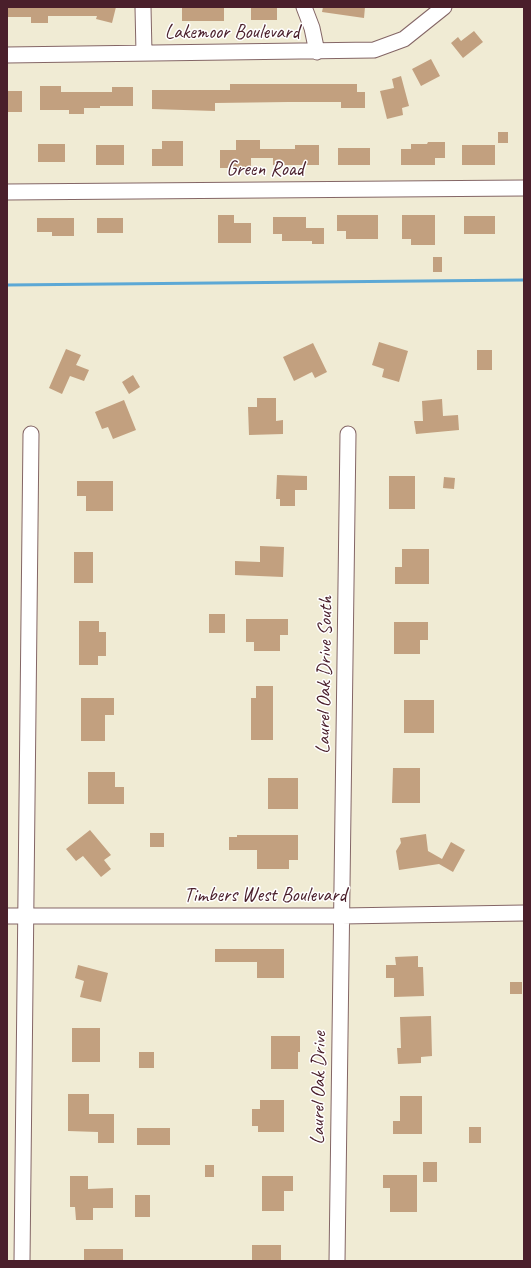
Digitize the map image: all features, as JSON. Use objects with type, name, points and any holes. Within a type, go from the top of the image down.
[{"type":"street","points":[[143,7],[144,53]]},
{"type":"street","points":[[304,7],[312,28],[317,52]]},
{"type":"street","name":"Lakemoor Boulevard","points":[[7,55],[317,52],[374,50],[404,39],[444,7]]},
{"type":"street","name":"Green Road","points":[[7,192],[524,188]]},
{"type":"street","points":[[22,1261],[31,434]]},
{"type":"street","name":"Laurel Oak Drive South","points":[[342,916],[348,434]]},
{"type":"street","name":"Timbers West Boulevard","points":[[7,916],[342,916],[524,913]]},
{"type":"street","name":"Laurel Oak Drive","points":[[337,1261],[342,916]]},
{"type":"building","points":[[7,7],[116,7],[112,23],[96,19],[97,16],[48,16],[48,23],[31,23],[31,17],[7,17]]},
{"type":"building","points":[[182,7],[224,7],[224,21],[182,21]]},
{"type":"building","points":[[251,7],[277,7],[277,20],[251,20]]},
{"type":"building","points":[[323,7],[365,7],[364,18],[322,12]]},
{"type":"building","points":[[474,31],[483,42],[463,58],[451,43],[458,37],[461,41]]},
{"type":"building","points":[[431,59],[440,76],[421,86],[412,69]]},
{"type":"building","points":[[401,76],[409,106],[402,108],[403,115],[387,119],[380,91],[394,88],[392,79]]},
{"type":"building","points":[[230,84],[357,84],[357,92],[365,92],[365,108],[341,108],[341,102],[288,102],[215,103],[215,111],[152,109],[152,90],[230,90]]},
{"type":"building","points":[[40,86],[61,86],[61,92],[112,92],[112,87],[133,87],[133,106],[100,106],[100,108],[84,108],[84,114],[69,114],[69,110],[40,110]]},
{"type":"building","points":[[7,91],[22,91],[22,112],[7,112]]},
{"type":"building","points":[[498,132],[508,132],[508,143],[498,143]]},
{"type":"building","points":[[236,140],[260,140],[260,149],[295,149],[295,145],[319,145],[319,165],[273,165],[273,158],[251,158],[251,168],[220,168],[220,150],[236,150]]},
{"type":"building","points":[[162,141],[183,141],[183,166],[152,166],[152,149],[162,149]]},
{"type":"building","points":[[428,142],[445,142],[445,158],[435,158],[435,165],[401,165],[401,149],[411,149],[411,144],[427,144]]},
{"type":"building","points":[[38,144],[65,144],[65,162],[38,162]]},
{"type":"building","points":[[96,145],[124,145],[124,165],[96,165]]},
{"type":"building","points":[[462,145],[495,145],[495,165],[462,165]]},
{"type":"building","points":[[338,148],[370,148],[370,165],[338,165]]},
{"type":"building","points":[[218,215],[234,215],[234,223],[251,223],[251,243],[218,243]]},
{"type":"building","points":[[337,215],[378,215],[378,239],[346,239],[346,231],[337,231]]},
{"type":"building","points":[[402,215],[435,215],[435,245],[411,245],[411,239],[402,239]]},
{"type":"building","points":[[464,216],[495,216],[495,234],[464,234]]},
{"type":"building","points":[[273,217],[306,217],[306,228],[324,228],[324,244],[312,244],[312,241],[282,241],[282,234],[273,234]]},
{"type":"building","points":[[37,218],[74,218],[74,236],[52,236],[52,232],[37,232]]},
{"type":"building","points":[[97,218],[123,218],[123,233],[97,233]]},
{"type":"building","points":[[433,257],[442,257],[442,272],[433,272]]},
{"type":"building","points":[[379,342],[408,351],[399,382],[382,377],[384,369],[372,365]]},
{"type":"building","points":[[313,343],[327,372],[315,378],[312,372],[294,381],[283,357]]},
{"type":"building","points":[[66,349],[81,355],[76,365],[89,370],[84,381],[70,376],[62,394],[49,388]]},
{"type":"building","points":[[477,350],[492,350],[492,370],[477,370]]},
{"type":"building","points":[[133,375],[140,387],[129,394],[122,382]]},
{"type":"building","points":[[257,398],[276,398],[276,421],[283,420],[283,434],[249,435],[248,407],[257,407]]},
{"type":"building","points":[[442,399],[443,416],[458,415],[459,430],[416,434],[414,421],[423,421],[422,401]]},
{"type":"building","points":[[124,400],[136,430],[113,439],[108,427],[102,429],[95,412]]},
{"type":"building","points":[[277,475],[307,476],[307,490],[295,490],[295,506],[280,506],[280,499],[276,499]]},
{"type":"building","points":[[389,476],[415,476],[415,509],[389,509]]},
{"type":"building","points":[[444,477],[455,478],[454,489],[443,488]]},
{"type":"building","points":[[77,481],[113,481],[113,511],[86,511],[86,496],[77,496]]},
{"type":"building","points":[[260,546],[284,547],[283,577],[235,575],[235,561],[260,562]]},
{"type":"building","points":[[402,549],[429,549],[429,584],[395,584],[395,567],[402,567]]},
{"type":"building","points":[[74,552],[93,552],[93,583],[74,583]]},
{"type":"building","points":[[209,614],[225,614],[225,633],[209,633]]},
{"type":"building","points":[[246,619],[288,619],[288,635],[280,635],[280,651],[254,651],[254,642],[246,642]]},
{"type":"building","points":[[79,621],[99,621],[99,632],[106,632],[106,656],[98,656],[98,665],[79,665]]},
{"type":"building","points":[[394,622],[428,622],[428,640],[420,640],[420,654],[394,654]]},
{"type":"building","points":[[256,686],[273,686],[273,740],[251,740],[251,698],[256,698]]},
{"type":"building","points":[[81,698],[114,698],[114,715],[105,715],[105,741],[81,741]]},
{"type":"building","points":[[404,700],[434,700],[434,733],[404,733]]},
{"type":"building","points":[[393,768],[420,768],[420,803],[392,803]]},
{"type":"building","points":[[88,772],[115,772],[115,787],[124,787],[124,804],[88,804]]},
{"type":"building","points":[[268,778],[298,778],[298,809],[268,809]]},
{"type":"building","points":[[90,830],[111,855],[104,860],[111,869],[101,877],[83,856],[76,861],[66,849]]},
{"type":"building","points":[[150,833],[164,833],[164,847],[150,847]]},
{"type":"building","points":[[426,834],[428,851],[442,859],[451,842],[465,850],[453,872],[439,864],[399,870],[396,851],[401,843],[400,838]]},
{"type":"building","points":[[237,835],[298,835],[298,860],[289,860],[289,869],[257,869],[257,850],[229,850],[229,837],[237,837]]},
{"type":"building","points":[[215,949],[284,949],[284,978],[257,978],[257,962],[215,962]]},
{"type":"building","points":[[418,956],[418,967],[423,967],[424,996],[394,997],[394,978],[386,978],[386,965],[396,965],[395,957]]},
{"type":"building","points":[[78,965],[108,973],[101,1002],[80,997],[84,981],[75,978]]},
{"type":"building","points":[[510,982],[522,982],[522,994],[510,994]]},
{"type":"building","points":[[431,1016],[432,1056],[421,1057],[421,1063],[398,1064],[397,1048],[401,1048],[400,1017]]},
{"type":"building","points":[[72,1028],[100,1028],[100,1062],[72,1062]]},
{"type":"building","points":[[271,1036],[300,1036],[298,1069],[271,1069]]},
{"type":"building","points":[[139,1052],[154,1052],[154,1068],[139,1068]]},
{"type":"building","points":[[68,1094],[89,1094],[89,1114],[114,1114],[114,1143],[98,1143],[98,1132],[68,1131]]},
{"type":"building","points":[[400,1096],[422,1096],[422,1134],[393,1134],[393,1121],[400,1121]]},
{"type":"building","points":[[260,1100],[284,1100],[284,1132],[258,1132],[258,1126],[252,1126],[252,1109],[260,1109]]},
{"type":"building","points":[[469,1127],[481,1127],[481,1143],[469,1143]]},
{"type":"building","points":[[137,1128],[170,1128],[170,1145],[137,1145]]},
{"type":"building","points":[[423,1162],[437,1162],[437,1182],[423,1182]]},
{"type":"building","points":[[205,1165],[214,1165],[214,1177],[205,1177]]},
{"type":"building","points":[[383,1175],[417,1175],[417,1212],[390,1212],[390,1188],[383,1188]]},
{"type":"building","points":[[70,1176],[88,1176],[88,1189],[113,1188],[113,1208],[93,1208],[93,1220],[76,1220],[75,1207],[70,1207]]},
{"type":"building","points":[[262,1176],[293,1176],[293,1191],[284,1191],[284,1211],[262,1211]]},
{"type":"building","points":[[135,1195],[150,1195],[150,1217],[135,1217]]},
{"type":"building","points":[[252,1245],[281,1245],[281,1261],[252,1261]]},
{"type":"building","points":[[84,1249],[123,1249],[123,1261],[84,1261]]},
{"type":"waterway","points":[[7,285],[524,280]]}]
